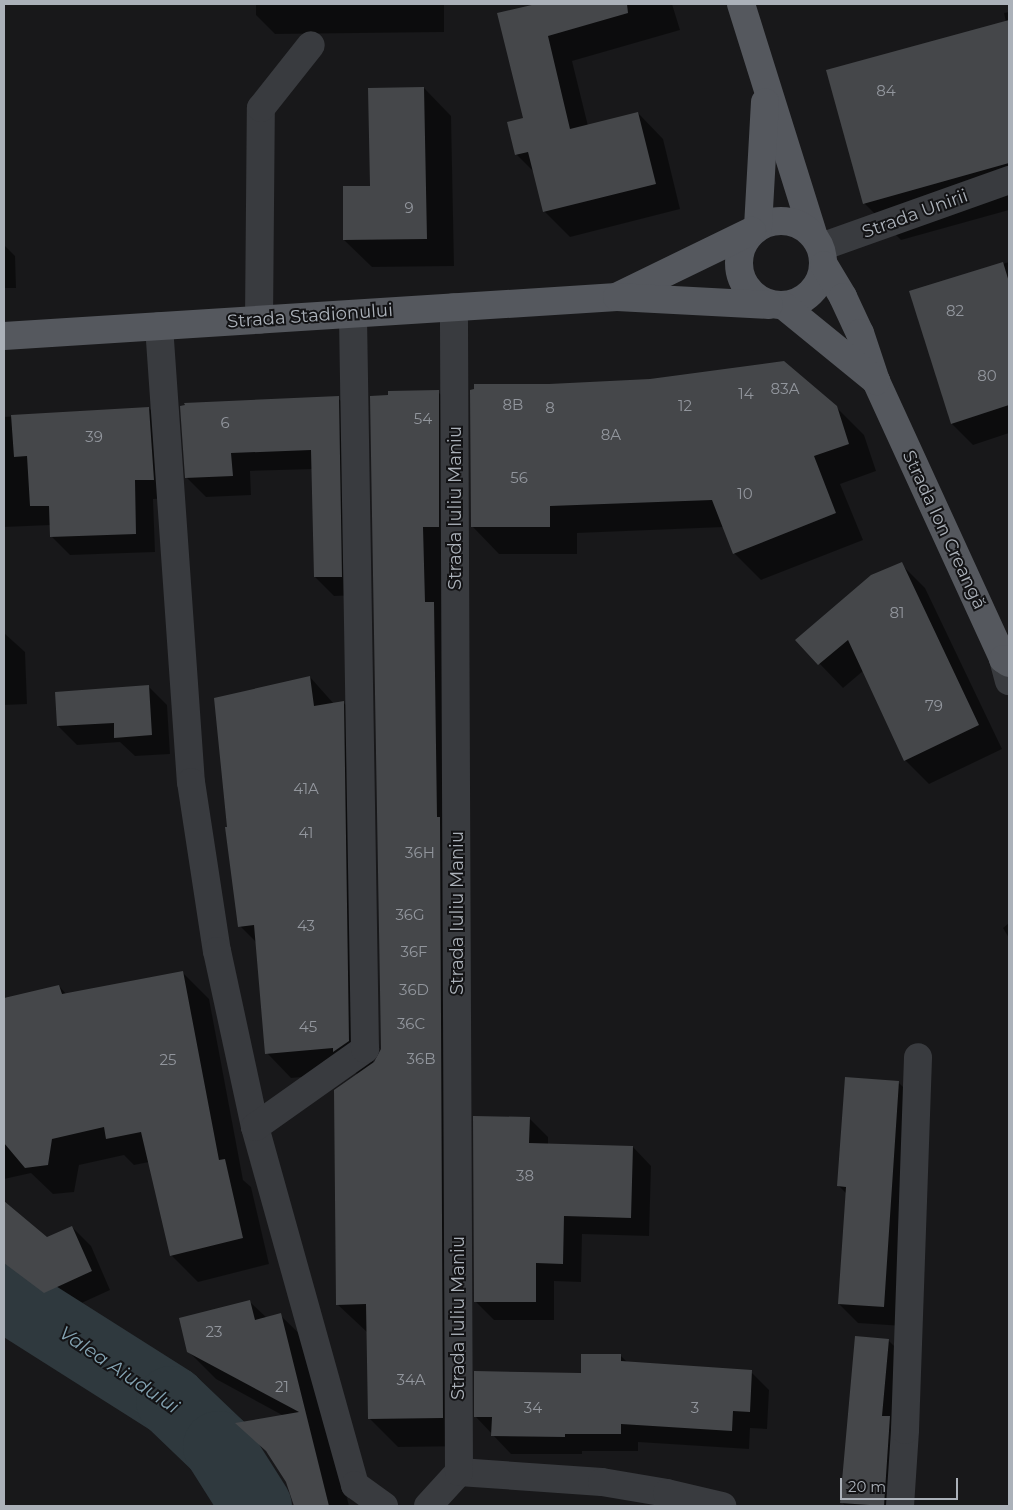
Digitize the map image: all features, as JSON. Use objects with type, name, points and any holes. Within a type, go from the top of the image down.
[{"type":"main road","name":"Strada Ion Creangă","points":[[742,4],[766,86],[819,249],[860,333],[876,381],[1007,668]]},
{"type":"main road","name":"Strada Ion Creangă","points":[[755,229],[766,86]]},
{"type":"main road","points":[[772,221],[801,225],[819,249],[820,281],[814,290],[803,300],[777,305],[756,298],[746,288],[739,272],[738,257],[743,243],[755,229],[772,221]]},
{"type":"main road","name":"Strada Stadionului","points":[[617,297],[755,229]]},
{"type":"main road","name":"Strada Stadionului","points":[[4,336],[617,297],[777,305]]},
{"type":"main road","name":"Strada Ion Creangă","points":[[777,305],[876,381]]},
{"type":"street","points":[[259,320],[261,108],[311,45]]},
{"type":"street","name":"Strada Unirii","points":[[819,249],[1009,180]]},
{"type":"street","name":"Strada Iuliu Maniu","points":[[454,307],[459,1472]]},
{"type":"street","points":[[255,1127],[365,1049],[353,314]]},
{"type":"street","points":[[159,326],[191,782],[217,951],[255,1127],[355,1485],[384,1506]]},
{"type":"street","points":[[900,1506],[905,1430],[918,1057]]},
{"type":"street","points":[[428,1506],[459,1472],[602,1482],[667,1493],[722,1506]]},
{"type":"building","points":[[536,4],[627,4],[628,13],[548,36],[570,129],[638,112],[656,184],[543,212],[528,152],[515,155],[507,122],[523,118],[497,13]]},
{"type":"building","points":[[1009,20],[1009,163],[863,204],[826,70]]},
{"type":"building","points":[[424,87],[427,239],[343,240],[343,186],[370,186],[368,88]]},
{"type":"building","points":[[1003,262],[1009,282],[1009,405],[951,424],[909,291]]},
{"type":"building","points":[[784,361],[837,406],[849,444],[814,456],[836,513],[733,554],[712,500],[550,506],[550,527],[471,527],[470,390],[474,389],[474,384],[549,384],[650,379]]},
{"type":"building","points":[[439,390],[439,527],[423,527],[425,602],[434,602],[437,817],[440,817],[443,1418],[368,1419],[366,1304],[336,1305],[334,1090],[374,1062],[381,1049],[370,396],[388,395],[388,391]]},
{"type":"building","points":[[339,396],[342,577],[314,577],[311,450],[231,453],[233,476],[185,478],[180,406],[185,405],[184,403]]},
{"type":"building","points":[[149,407],[154,480],[135,480],[136,534],[50,537],[49,506],[30,506],[27,456],[14,457],[11,415]]},
{"type":"building","points":[[902,562],[979,725],[904,761],[848,640],[818,665],[795,640],[871,575]]},
{"type":"building","points":[[310,676],[314,706],[344,701],[349,1041],[333,1052],[333,1048],[265,1054],[254,925],[238,927],[225,827],[227,827],[214,698]]},
{"type":"building","points":[[149,685],[152,735],[114,738],[114,723],[57,726],[55,692]]},
{"type":"building","points":[[183,971],[219,1160],[225,1159],[243,1238],[170,1256],[141,1132],[106,1139],[104,1127],[52,1139],[48,1165],[25,1168],[4,1143],[4,998],[59,985],[62,994]]},
{"type":"building","points":[[845,1077],[899,1081],[884,1307],[838,1304],[846,1187],[837,1186]]},
{"type":"building","points":[[473,1116],[530,1117],[529,1143],[633,1146],[631,1218],[564,1216],[563,1264],[536,1263],[536,1302],[474,1302]]},
{"type":"building","points":[[4,1201],[47,1237],[72,1226],[92,1271],[44,1293],[4,1263]]},
{"type":"building","points":[[250,1300],[255,1320],[281,1313],[329,1506],[294,1506],[286,1482],[266,1451],[235,1423],[299,1412],[187,1352],[179,1318]]},
{"type":"building","points":[[855,1336],[889,1339],[882,1416],[890,1416],[884,1506],[840,1503]]},
{"type":"building","points":[[581,1354],[621,1354],[621,1361],[752,1370],[750,1412],[733,1411],[732,1431],[621,1424],[621,1434],[565,1434],[565,1437],[491,1436],[492,1417],[474,1417],[474,1371],[581,1373]]},
{"type":"waterway","name":"Valea Aiudului","points":[[4,1295],[171,1401],[218,1446],[256,1506]]}]
